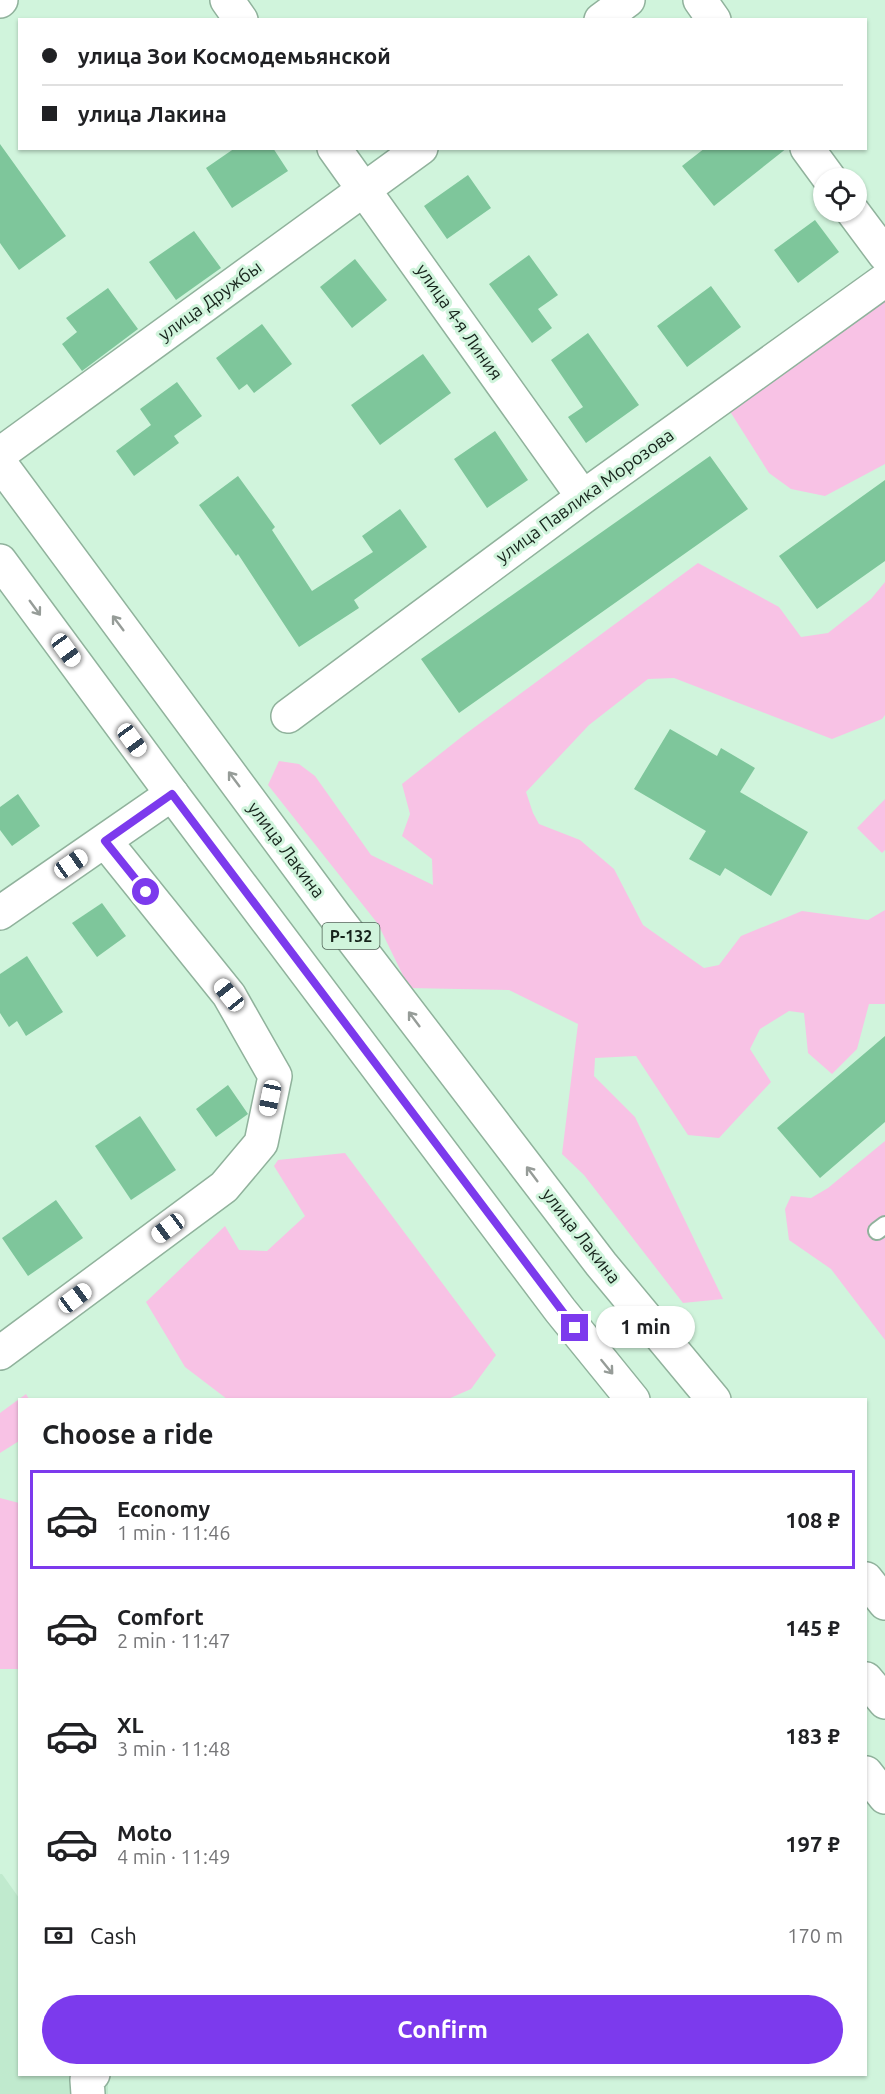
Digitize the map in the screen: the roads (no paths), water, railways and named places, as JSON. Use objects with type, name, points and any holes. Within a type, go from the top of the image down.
[{"type":"main road","points":[[227,0],[240,18]]},
{"type":"main road","points":[[604,18],[628,0]]},
{"type":"main road","points":[[700,0],[713,18]]},
{"type":"main road","name":"улица 4-я Линия","points":[[335,150],[583,497]]},
{"type":"main road","name":"улица Дружбы","points":[[0,454],[418,150]]},
{"type":"main road","points":[[808,150],[822,168]]},
{"type":"main road","points":[[860,222],[885,255]]},
{"type":"main road","name":"улица Павлика Морозова","points":[[288,716],[583,497],[885,280]]},
{"type":"main road","name":"улица Лакина","points":[[0,463],[342,925],[601,1264],[712,1398]]},
{"type":"main road","name":"Р-132","points":[[0,561],[560,1310],[631,1398]]},
{"type":"main road","points":[[0,913],[172,794]]},
{"type":"main road","points":[[0,1353],[224,1187],[261,1143],[275,1076],[229,995],[105,841]]},
{"type":"main road","points":[[867,1580],[885,1603]]},
{"type":"main road","points":[[867,1680],[885,1702]]},
{"type":"main road","points":[[867,1774],[885,1797]]},
{"type":"main road","points":[[88,2094],[87,2080],[91,2076]]}]
